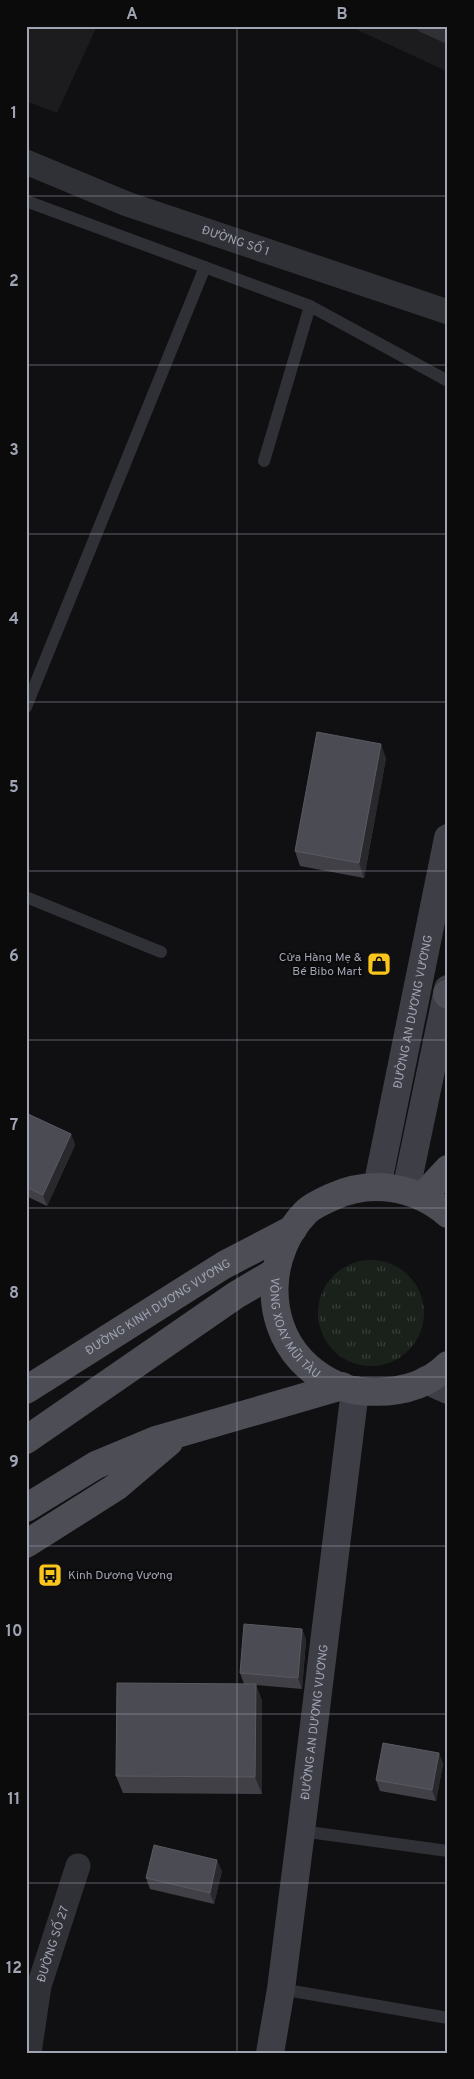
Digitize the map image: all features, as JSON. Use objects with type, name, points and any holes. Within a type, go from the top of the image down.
[{"type":"main road","name":"ĐƯỜNG AN DƯƠNG VƯƠNG","points":[[376,1187],[448,838]]},
{"type":"main road","points":[[414,1193],[447,992]]},
{"type":"main road","points":[[414,1193],[448,1169]]},
{"type":"main road","name":"VÒNG XOAY MŨI TÀU","points":[[441,1379],[392,1392],[380,1393],[348,1388],[329,1381],[308,1366],[293,1349],[281,1329],[275,1306],[275,1272],[284,1245],[293,1229],[307,1211],[325,1200],[355,1189],[376,1187],[414,1193],[448,1214]]},
{"type":"main road","name":"ĐƯỜNG KINH DƯƠNG VƯƠNG","points":[[28,1386],[224,1264],[293,1229]]},
{"type":"main road","points":[[26,1440],[236,1295],[275,1272]]},
{"type":"main road","name":"ĐƯỜNG AN DƯƠNG VƯƠNG","points":[[270,2053],[281,1989],[302,1831],[348,1388]]},
{"type":"main road","points":[[26,1508],[96,1465],[128,1450],[180,1433],[348,1388]]},
{"type":"main road","points":[[26,1544],[116,1487],[180,1433]]},
{"type":"street","name":"ĐƯỜNG SỐ 1","points":[[26,162],[127,204],[448,312]]},
{"type":"street","name":"ĐƯỜNG SỐ 27","points":[[29,2053],[33,1987],[78,1866]]},
{"type":"lane","points":[[422,26],[448,38]]},
{"type":"lane","points":[[26,202],[310,306],[448,382]]},
{"type":"lane","points":[[26,707],[205,267]]},
{"type":"lane","points":[[264,461],[310,306]]},
{"type":"lane","points":[[26,897],[161,952]]},
{"type":"lane","points":[[302,1831],[448,1851]]},
{"type":"lane","points":[[281,1989],[448,2018]]},
{"type":"shaded area","points":[[26,26],[97,26],[57,113],[26,101]]},
{"type":"shaded area","points":[[349,26],[448,26],[448,72]]},
{"type":"green space","points":[[371,1260],[391,1264],[409,1275],[420,1293],[424,1313],[420,1333],[409,1351],[391,1362],[371,1366],[351,1362],[333,1351],[322,1333],[318,1313],[322,1293],[333,1275],[351,1264]]},
{"type":"building","points":[[317,732],[381,744],[359,863],[295,851]]},
{"type":"building","points":[[26,1113],[71,1134],[43,1195],[26,1187]]},
{"type":"building","points":[[244,1624],[302,1629],[298,1678],[240,1673]]},
{"type":"building","points":[[117,1683],[256,1684],[255,1777],[116,1776]]},
{"type":"building","points":[[383,1743],[439,1753],[432,1790],[376,1780]]},
{"type":"building","points":[[154,1845],[217,1860],[210,1893],[146,1878]]},
{"type":"place","name":"Cửa Hàng Mẹ & Bé Bibo Mart","points":[[379,964]]},
{"type":"place","name":"Kinh Dương Vương","points":[[50,1575]]}]
